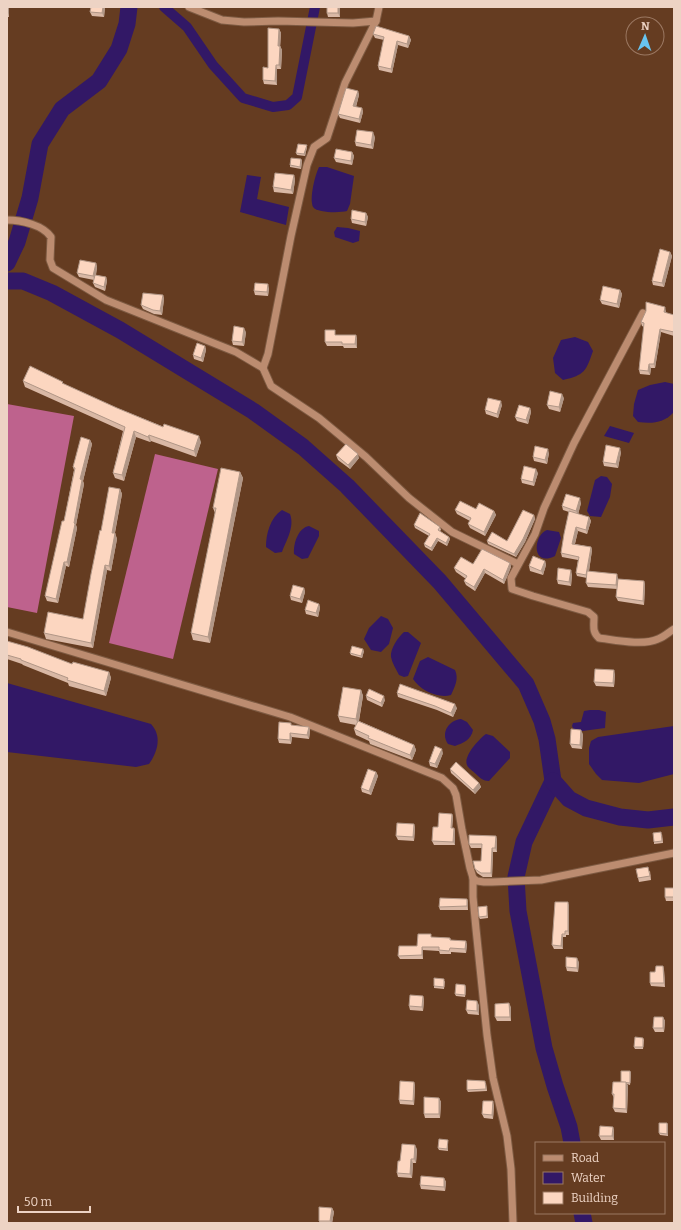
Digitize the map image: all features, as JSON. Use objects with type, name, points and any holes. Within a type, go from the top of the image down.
[{"type":"street","points":[[189,7],[222,20],[244,22],[278,21],[353,23],[376,21]]},
{"type":"street","points":[[262,368],[268,354],[291,236],[307,165],[314,146],[327,138],[345,83],[376,21],[379,7]]},
{"type":"street","points":[[7,220],[16,220],[32,225],[48,233],[52,237],[50,260],[53,268],[106,300],[236,352],[262,368],[271,386],[320,418],[366,457],[409,498],[452,532],[518,564]]},
{"type":"street","points":[[643,313],[574,443],[544,508],[535,534],[511,578],[512,589],[588,612],[594,617],[593,630],[595,635],[599,638],[638,642],[652,641],[674,629]]},
{"type":"street","points":[[7,632],[290,717],[442,778],[453,788],[456,795],[470,868],[474,878],[473,897],[487,1035],[493,1078],[507,1136],[511,1169],[513,1223]]},
{"type":"street","points":[[474,878],[484,882],[541,880],[674,853]]},
{"type":"shaded area","points":[[7,404],[74,416],[37,613],[7,607]]},
{"type":"shaded area","points":[[155,454],[218,469],[173,659],[109,643]]},
{"type":"water","points":[[319,167],[327,167],[354,176],[350,204],[347,211],[324,211],[313,207],[312,193]]},
{"type":"water","points":[[247,175],[261,177],[257,199],[289,207],[286,225],[240,212]]},
{"type":"water","points":[[337,227],[360,231],[359,241],[353,243],[335,237],[334,232]]},
{"type":"water","points":[[575,337],[588,342],[593,351],[584,371],[576,376],[563,380],[555,373],[553,358],[561,340]]},
{"type":"water","points":[[665,382],[674,384],[674,412],[662,421],[648,423],[638,422],[633,416],[634,404],[638,390],[650,385]]},
{"type":"water","points":[[610,426],[634,433],[629,443],[604,436]]},
{"type":"water","points":[[601,476],[607,477],[612,484],[610,497],[601,517],[590,516],[587,511],[595,480]]},
{"type":"water","points":[[282,510],[290,514],[291,529],[282,552],[275,553],[266,547],[267,537],[274,517]]},
{"type":"water","points":[[309,526],[319,531],[319,536],[308,558],[302,559],[294,554],[294,546],[299,533],[305,527]]},
{"type":"water","points":[[547,530],[559,532],[561,538],[555,556],[547,559],[542,558],[538,554],[537,544],[542,533]]},
{"type":"water","points":[[381,616],[388,619],[393,628],[389,644],[381,652],[371,650],[364,639],[369,628]]},
{"type":"water","points":[[404,632],[408,632],[421,643],[408,676],[404,677],[399,675],[393,664],[391,654],[395,643]]},
{"type":"water","points":[[428,657],[455,670],[457,679],[451,695],[441,696],[430,693],[420,687],[413,679],[420,661]]},
{"type":"water","points":[[7,683],[151,724],[157,733],[158,739],[155,754],[149,764],[136,767],[7,752]]},
{"type":"water","points":[[590,710],[606,712],[605,728],[575,732],[572,726],[573,723],[581,722],[584,711]]},
{"type":"water","points":[[461,719],[467,722],[473,730],[469,739],[455,746],[448,744],[445,736],[447,728],[453,722]]},
{"type":"water","points":[[674,726],[674,774],[639,783],[602,780],[589,764],[589,748],[591,741],[598,737]]},
{"type":"water","points":[[486,734],[493,736],[510,752],[510,758],[489,781],[483,780],[479,777],[468,767],[466,761],[470,752]]},
{"type":"building","points":[[91,7],[103,7],[102,13],[90,12]]},
{"type":"building","points":[[327,7],[338,7],[338,13],[327,13]]},
{"type":"building","points":[[376,26],[409,36],[407,44],[397,41],[391,69],[378,66],[384,37],[373,34]]},
{"type":"building","points":[[268,28],[279,29],[279,65],[276,65],[275,81],[263,80],[263,67],[268,68]]},
{"type":"building","points":[[346,88],[358,91],[353,106],[362,108],[359,119],[338,114]]},
{"type":"building","points":[[357,130],[373,132],[371,145],[355,142]]},
{"type":"building","points":[[298,144],[307,145],[304,154],[296,153]]},
{"type":"building","points":[[336,149],[352,152],[351,161],[334,158]]},
{"type":"building","points":[[291,158],[301,159],[300,167],[290,165]]},
{"type":"building","points":[[275,173],[294,175],[291,190],[273,187]]},
{"type":"building","points":[[352,210],[366,213],[365,222],[351,219]]},
{"type":"building","points":[[660,249],[670,252],[662,283],[652,281]]},
{"type":"building","points":[[80,260],[96,263],[93,276],[77,273]]},
{"type":"building","points":[[95,275],[106,277],[104,287],[93,283]]},
{"type":"building","points":[[255,283],[268,284],[267,292],[254,291]]},
{"type":"building","points":[[603,286],[620,290],[617,304],[600,300]]},
{"type":"building","points":[[143,293],[163,295],[160,311],[141,305]]},
{"type":"building","points":[[646,302],[665,307],[664,312],[674,315],[674,332],[660,329],[654,364],[649,364],[648,371],[639,370],[644,323],[641,322],[646,311]]},
{"type":"building","points":[[234,326],[244,328],[242,342],[232,341]]},
{"type":"building","points":[[325,330],[335,330],[335,335],[356,335],[355,344],[325,342]]},
{"type":"building","points":[[197,343],[205,346],[201,358],[193,355]]},
{"type":"building","points":[[30,366],[63,382],[62,383],[117,408],[163,427],[164,424],[199,436],[194,451],[149,435],[148,437],[134,431],[122,475],[113,473],[125,427],[23,381]]},
{"type":"building","points":[[550,391],[562,394],[559,407],[547,405]]},
{"type":"building","points":[[488,398],[501,401],[497,414],[485,410]]},
{"type":"building","points":[[519,405],[530,408],[526,420],[515,417]]},
{"type":"building","points":[[81,437],[90,440],[80,479],[82,480],[67,562],[64,562],[56,599],[45,596],[62,521],[64,521],[75,468],[73,467]]},
{"type":"building","points":[[346,444],[358,454],[348,465],[336,455]]},
{"type":"building","points":[[606,445],[620,448],[616,464],[603,462]]},
{"type":"building","points":[[535,446],[548,449],[545,460],[533,457]]},
{"type":"building","points":[[524,466],[536,469],[533,482],[521,479]]},
{"type":"building","points":[[221,468],[240,472],[208,637],[191,633],[216,508],[213,508]]},
{"type":"building","points":[[109,487],[120,489],[112,533],[115,533],[109,566],[105,565],[91,643],[44,633],[48,612],[83,619]]},
{"type":"building","points":[[566,494],[580,498],[576,511],[562,506]]},
{"type":"building","points":[[460,501],[476,509],[479,503],[494,511],[484,532],[468,524],[471,518],[455,510]]},
{"type":"building","points":[[523,510],[534,515],[514,554],[487,541],[492,532],[507,541]]},
{"type":"building","points":[[569,511],[589,517],[586,530],[576,527],[572,544],[591,547],[586,575],[576,573],[579,557],[561,553]]},
{"type":"building","points":[[420,513],[440,527],[438,530],[449,537],[446,543],[437,538],[431,548],[424,544],[430,534],[414,525]]},
{"type":"building","points":[[482,549],[510,563],[503,580],[484,569],[474,587],[464,581],[467,576],[454,568],[461,557],[473,564]]},
{"type":"building","points":[[533,556],[545,561],[541,571],[529,566]]},
{"type":"building","points":[[558,568],[571,570],[569,582],[557,580]]},
{"type":"building","points":[[587,571],[617,574],[616,585],[586,583]]},
{"type":"building","points":[[618,579],[644,581],[643,601],[616,597]]},
{"type":"building","points":[[293,585],[304,588],[300,599],[290,596]]},
{"type":"building","points":[[308,600],[319,604],[316,613],[305,610]]},
{"type":"building","points":[[7,641],[28,647],[72,664],[73,662],[109,672],[104,691],[67,680],[68,678],[7,655]]},
{"type":"building","points":[[352,646],[363,649],[361,656],[350,653]]},
{"type":"building","points":[[595,669],[614,670],[613,683],[594,682]]},
{"type":"building","points":[[400,684],[455,704],[451,713],[397,693]]},
{"type":"building","points":[[343,687],[361,690],[356,719],[338,716]]},
{"type":"building","points":[[369,689],[384,696],[381,703],[366,696]]},
{"type":"building","points":[[358,721],[414,745],[410,755],[368,738],[369,736],[354,729]]},
{"type":"building","points":[[279,722],[309,727],[307,735],[290,733],[290,740],[278,739]]},
{"type":"building","points":[[571,729],[581,730],[580,745],[570,744]]},
{"type":"building","points":[[435,746],[442,749],[435,764],[429,762]]},
{"type":"building","points":[[456,762],[479,783],[473,790],[450,769]]},
{"type":"building","points":[[368,769],[376,772],[369,791],[361,788]]},
{"type":"building","points":[[439,813],[452,814],[451,828],[454,828],[453,842],[432,841],[433,827],[438,827]]},
{"type":"building","points":[[397,823],[414,824],[413,837],[396,836]]},
{"type":"building","points":[[661,832],[662,841],[654,842],[653,833]]},
{"type":"building","points":[[469,835],[496,836],[495,848],[492,848],[491,873],[481,873],[475,869],[473,861],[481,861],[482,844],[469,844]]},
{"type":"building","points":[[648,867],[650,876],[638,878],[636,869]]},
{"type":"building","points":[[665,888],[674,888],[674,897],[665,897]]},
{"type":"building","points":[[440,898],[467,899],[467,906],[439,907]]},
{"type":"building","points":[[555,902],[568,902],[568,931],[565,931],[565,934],[562,934],[561,946],[552,945]]},
{"type":"building","points":[[487,906],[487,916],[479,917],[478,907]]},
{"type":"building","points":[[418,934],[431,934],[431,937],[466,941],[465,949],[450,948],[449,951],[439,950],[439,947],[422,947],[422,955],[398,956],[399,946],[417,946]]},
{"type":"building","points":[[566,957],[577,958],[577,968],[566,967]]},
{"type":"building","points":[[656,966],[663,966],[664,983],[650,983],[650,972],[655,972]]},
{"type":"building","points":[[434,978],[444,979],[444,987],[434,986]]},
{"type":"building","points":[[456,984],[465,985],[465,995],[455,994]]},
{"type":"building","points":[[410,995],[423,996],[422,1007],[409,1006]]},
{"type":"building","points":[[467,1000],[477,1001],[477,1011],[466,1010]]},
{"type":"building","points":[[509,1003],[510,1017],[495,1017],[495,1004]]},
{"type":"building","points":[[654,1017],[663,1017],[663,1028],[653,1028]]},
{"type":"building","points":[[635,1037],[643,1038],[643,1047],[634,1047]]},
{"type":"building","points":[[621,1071],[630,1071],[630,1083],[621,1082]]},
{"type":"building","points":[[467,1080],[485,1081],[486,1089],[467,1090]]},
{"type":"building","points":[[400,1081],[414,1082],[413,1101],[399,1100]]},
{"type":"building","points":[[613,1082],[626,1082],[626,1109],[613,1108]]},
{"type":"building","points":[[424,1097],[439,1098],[439,1114],[424,1114]]},
{"type":"building","points":[[483,1101],[493,1101],[492,1115],[482,1114]]},
{"type":"building","points":[[659,1123],[667,1123],[667,1134],[659,1133]]},
{"type":"building","points":[[600,1126],[613,1127],[612,1136],[599,1136]]},
{"type":"building","points":[[439,1139],[448,1140],[447,1149],[438,1148]]},
{"type":"building","points":[[402,1144],[415,1145],[414,1159],[411,1159],[410,1174],[397,1173]]},
{"type":"building","points":[[421,1176],[444,1178],[444,1187],[420,1185]]},
{"type":"building","points":[[319,1207],[332,1208],[330,1221],[319,1221]]},
{"type":"waterway","points":[[7,263],[17,242],[30,198],[40,144],[62,109],[99,81],[119,49],[127,24],[129,7]]},
{"type":"waterway","points":[[164,7],[187,27],[213,65],[243,98],[273,107],[288,105],[297,97],[315,7]]},
{"type":"waterway","points":[[7,281],[23,281],[52,293],[120,330],[253,411],[303,447],[347,486],[440,582],[526,684],[542,721],[547,739],[553,781],[524,842],[516,877],[518,911],[544,1048],[569,1127],[572,1142]]},
{"type":"waterway","points":[[553,781],[569,799],[586,808],[620,817],[648,820],[674,817]]},
{"type":"waterway","points":[[582,1214],[584,1223]]}]
